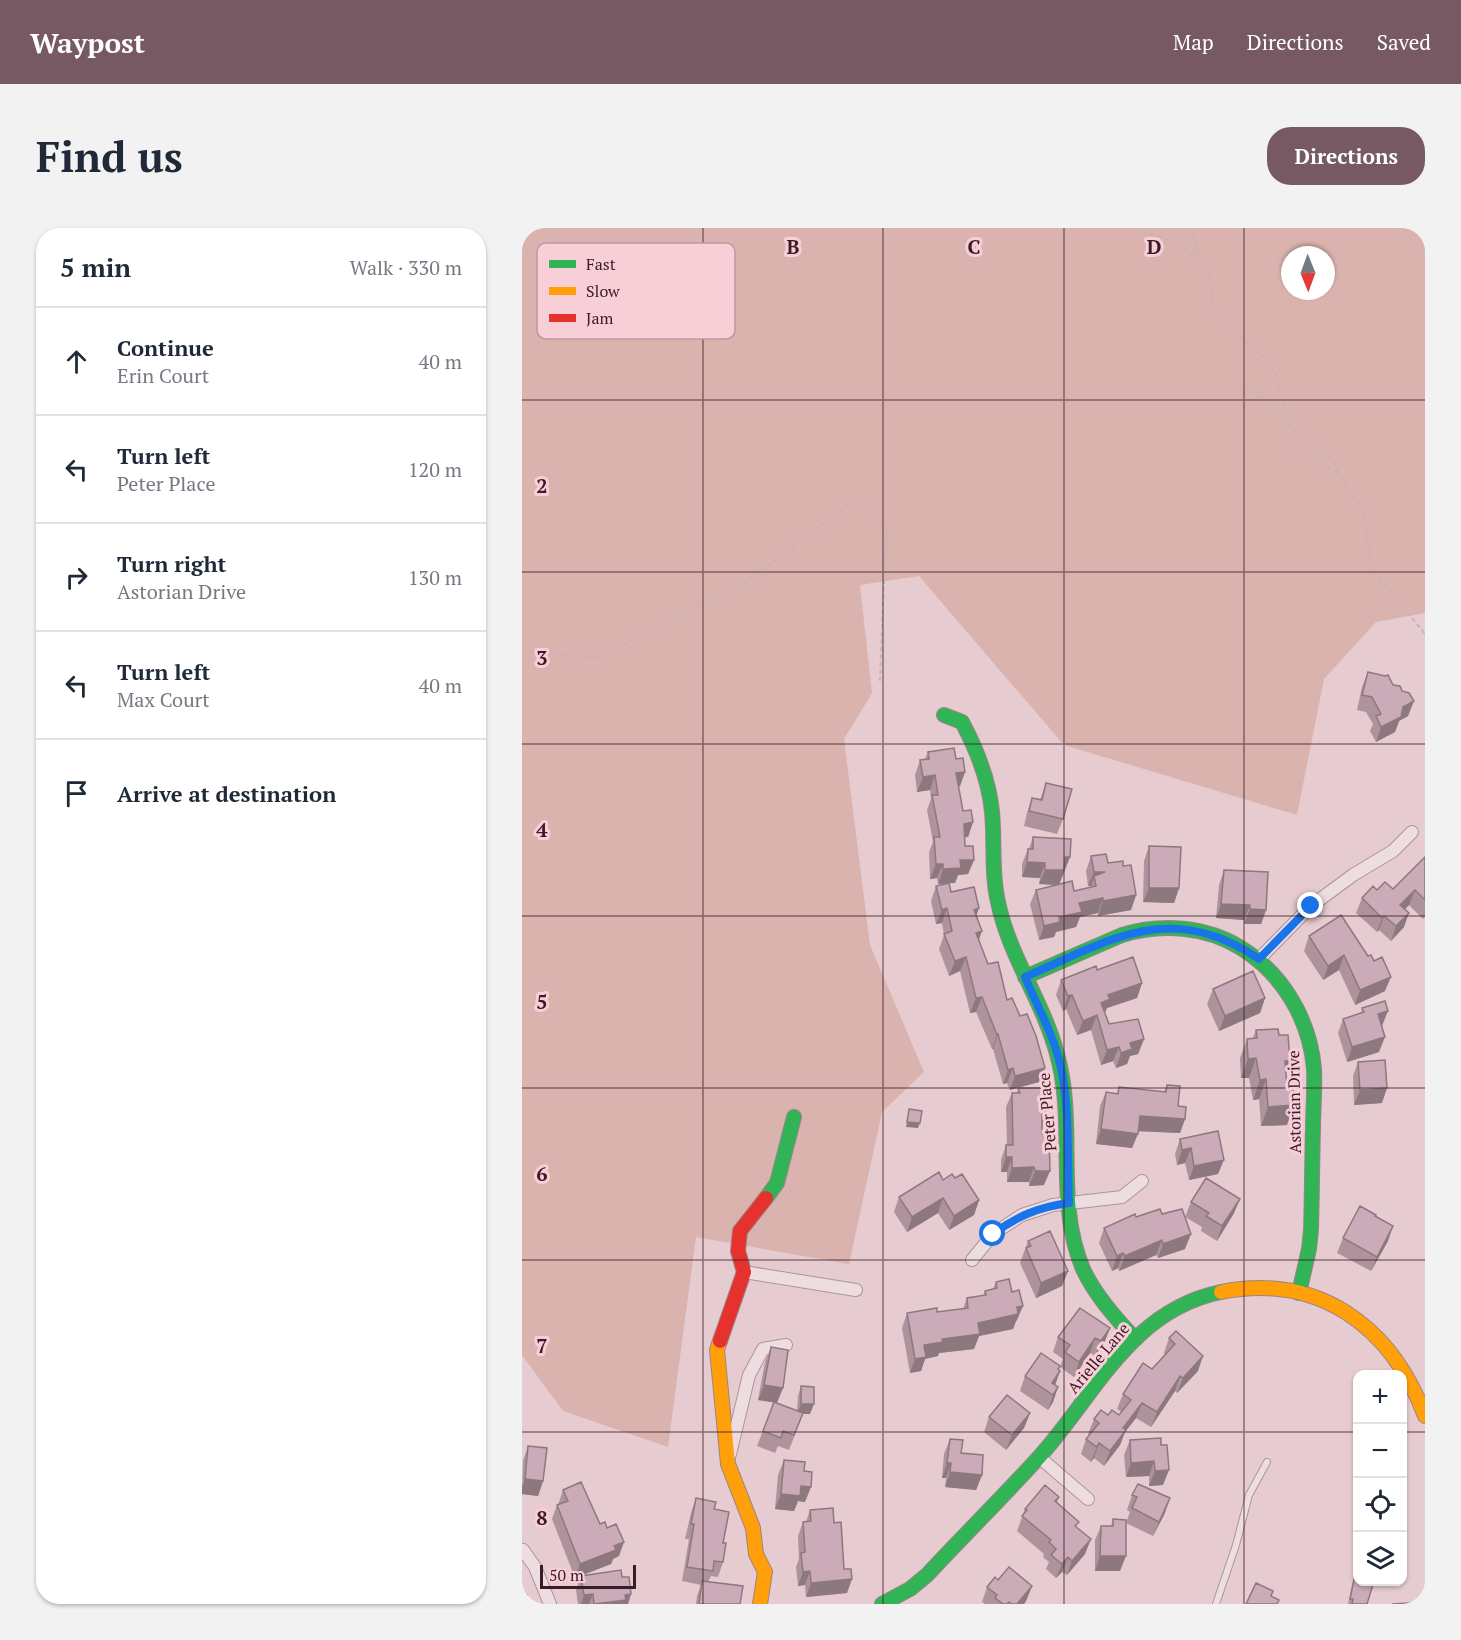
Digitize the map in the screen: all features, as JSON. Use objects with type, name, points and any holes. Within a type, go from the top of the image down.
[{"type":"street","name":"Peter Place","points":[[944,715],[962,722],[982,764],[992,812],[992,861],[998,905],[1009,940],[1054,1043],[1062,1071],[1066,1099],[1072,1238],[1086,1276],[1103,1305],[1134,1338]]},
{"type":"street","points":[[1259,959],[1311,906],[1353,875],[1393,851],[1412,832]]},
{"type":"street","name":"Astorian Drive","points":[[1025,977],[1116,937],[1153,928],[1173,928],[1208,933],[1232,942],[1259,959],[1283,984],[1296,1003],[1306,1026],[1314,1069],[1311,1230],[1299,1293]]},
{"type":"street","points":[[760,1604],[765,1572],[756,1554],[753,1528],[728,1464],[717,1350],[744,1272],[738,1251],[740,1231],[777,1183],[794,1117]]},
{"type":"street","points":[[972,1260],[988,1239],[1007,1223],[1037,1209],[1122,1197],[1142,1181]]},
{"type":"street","points":[[744,1272],[856,1290]]},
{"type":"street","name":"Arielle Lane","points":[[882,1604],[910,1589],[927,1575],[1039,1457],[1134,1338],[1160,1317],[1203,1296],[1249,1287],[1273,1288],[1299,1293],[1340,1309],[1378,1336],[1407,1372],[1418,1394],[1425,1416]]},
{"type":"street","points":[[728,1464],[749,1375],[763,1349],[786,1344]]},
{"type":"street","points":[[1039,1457],[1088,1499]]},
{"type":"street","points":[[523,1550],[535,1567],[550,1604]]},
{"type":"lane","points":[[1216,1604],[1236,1545],[1249,1495],[1267,1462]]},
{"type":"path","points":[[1136,228],[1173,242],[1198,257],[1208,267],[1212,303],[1218,318],[1269,361],[1289,424],[1331,459],[1364,509],[1371,567],[1425,634]]},
{"type":"path","points":[[1185,228],[1194,235],[1198,257]]},
{"type":"path","points":[[1240,385],[1250,388],[1285,415]]},
{"type":"path","points":[[1291,457],[1321,465],[1339,473]]},
{"type":"path","points":[[522,651],[597,658],[741,587],[846,506],[872,506],[886,525],[880,681]]},
{"type":"shaded area","points":[[522,228],[1425,228],[1425,613],[1376,622],[1324,679],[1297,815],[1064,745],[919,576],[860,585],[872,693],[844,739],[870,945],[924,1072],[882,1112],[849,1264],[696,1237],[668,1447],[563,1411],[522,1355]]},
{"type":"building","points":[[1368,672],[1388,675],[1393,685],[1400,686],[1402,691],[1409,693],[1414,701],[1403,707],[1401,717],[1381,727],[1376,716],[1381,714],[1372,697],[1362,695]]},
{"type":"building","points":[[954,748],[956,759],[963,758],[965,772],[956,773],[963,811],[971,810],[973,822],[964,824],[965,846],[973,846],[974,860],[960,860],[961,868],[943,869],[943,864],[936,864],[934,837],[940,837],[932,795],[938,795],[935,775],[923,777],[920,760],[929,759],[928,752]]},
{"type":"building","points":[[1046,783],[1072,789],[1063,819],[1029,811],[1032,798],[1042,800]]},
{"type":"building","points":[[1033,837],[1071,839],[1070,857],[1065,857],[1064,870],[1045,870],[1045,863],[1027,862],[1028,849],[1033,849]]},
{"type":"building","points":[[1149,846],[1181,847],[1179,888],[1149,888]]},
{"type":"building","points":[[1106,854],[1108,863],[1123,861],[1123,866],[1131,865],[1136,895],[1079,903],[1082,912],[1059,917],[1060,922],[1044,926],[1036,890],[1072,881],[1074,891],[1096,886],[1094,876],[1105,872],[1094,872],[1091,856]]},
{"type":"building","points":[[1425,857],[1425,900],[1415,890],[1400,905],[1409,913],[1396,926],[1384,916],[1382,918],[1362,898],[1373,886],[1377,890],[1385,882],[1393,889]]},
{"type":"building","points":[[1224,870],[1268,872],[1266,910],[1250,909],[1250,905],[1221,904]]},
{"type":"building","points":[[949,883],[951,892],[974,887],[979,908],[974,910],[982,931],[976,933],[988,964],[998,962],[1007,1000],[1012,998],[1020,1016],[1027,1014],[1045,1068],[1015,1076],[1013,1068],[1008,1070],[998,1034],[982,997],[976,998],[966,957],[955,961],[944,934],[952,931],[947,908],[942,910],[936,886]]},
{"type":"building","points":[[1341,915],[1368,956],[1371,955],[1374,961],[1382,957],[1391,977],[1360,990],[1344,955],[1328,966],[1309,936]]},
{"type":"building","points":[[1133,957],[1142,983],[1108,995],[1110,999],[1101,1003],[1109,1024],[1138,1019],[1144,1039],[1130,1043],[1132,1049],[1121,1053],[1119,1047],[1107,1050],[1097,1015],[1083,1021],[1072,995],[1068,996],[1061,980],[1096,966],[1097,970]]},
{"type":"building","points":[[1253,971],[1265,998],[1225,1016],[1213,989]]},
{"type":"building","points":[[1385,1001],[1388,1011],[1378,1014],[1385,1037],[1352,1047],[1343,1019],[1364,1012],[1362,1008]]},
{"type":"building","points":[[1278,1029],[1279,1035],[1288,1035],[1290,1061],[1285,1061],[1287,1088],[1293,1088],[1294,1105],[1268,1107],[1266,1079],[1260,1080],[1256,1058],[1248,1059],[1247,1039],[1257,1038],[1256,1030]]},
{"type":"building","points":[[1385,1060],[1387,1088],[1360,1090],[1358,1062]]},
{"type":"building","points":[[1167,1085],[1180,1086],[1178,1106],[1186,1107],[1185,1119],[1140,1116],[1138,1134],[1101,1129],[1106,1092],[1118,1094],[1119,1087],[1166,1092]]},
{"type":"building","points":[[1018,1088],[1044,1088],[1044,1093],[1049,1093],[1049,1107],[1042,1107],[1042,1134],[1049,1134],[1050,1171],[1035,1171],[1034,1167],[1012,1168],[1012,1157],[1006,1157],[1006,1145],[1013,1145],[1012,1093],[1020,1093]]},
{"type":"building","points":[[909,1109],[922,1111],[920,1123],[907,1122]]},
{"type":"building","points":[[1218,1131],[1224,1160],[1194,1166],[1191,1148],[1182,1150],[1180,1139]]},
{"type":"building","points":[[939,1172],[943,1180],[952,1174],[955,1178],[962,1174],[979,1200],[954,1216],[943,1198],[912,1217],[899,1197]]},
{"type":"building","points":[[1206,1178],[1240,1199],[1222,1226],[1206,1216],[1209,1213],[1191,1202]]},
{"type":"building","points":[[1360,1206],[1393,1226],[1377,1257],[1343,1238]]},
{"type":"building","points":[[1160,1209],[1162,1214],[1182,1209],[1191,1234],[1163,1244],[1162,1240],[1125,1256],[1123,1253],[1117,1256],[1104,1228],[1135,1214],[1136,1217]]},
{"type":"building","points":[[1050,1231],[1068,1271],[1041,1283],[1026,1248],[1031,1246],[1028,1241]]},
{"type":"building","points":[[1009,1279],[1012,1292],[1019,1290],[1023,1306],[1017,1307],[1018,1314],[978,1323],[980,1334],[942,1339],[943,1342],[924,1345],[926,1357],[915,1359],[907,1313],[937,1308],[937,1312],[968,1308],[967,1298],[986,1295],[985,1291],[997,1288],[996,1282]]},
{"type":"building","points":[[1080,1308],[1110,1328],[1101,1341],[1095,1338],[1079,1362],[1065,1352],[1070,1345],[1058,1337]]},
{"type":"building","points":[[1176,1331],[1203,1356],[1183,1378],[1180,1376],[1157,1412],[1142,1403],[1123,1428],[1126,1430],[1110,1451],[1099,1443],[1097,1447],[1086,1439],[1099,1423],[1094,1419],[1101,1410],[1108,1415],[1112,1410],[1119,1415],[1131,1400],[1123,1394],[1143,1363],[1152,1369],[1175,1344],[1169,1338]]},
{"type":"building","points":[[771,1347],[788,1350],[783,1388],[764,1385]]},
{"type":"building","points":[[1041,1353],[1060,1366],[1058,1369],[1060,1371],[1052,1383],[1058,1387],[1053,1395],[1025,1376]]},
{"type":"building","points":[[801,1386],[814,1387],[814,1404],[801,1404]]},
{"type":"building","points":[[1007,1395],[1030,1413],[1012,1435],[989,1417]]},
{"type":"building","points":[[774,1402],[803,1413],[794,1435],[783,1431],[781,1438],[763,1431]]},
{"type":"building","points":[[1161,1438],[1161,1445],[1167,1445],[1169,1470],[1155,1471],[1154,1461],[1131,1463],[1130,1440]]},
{"type":"building","points":[[950,1439],[963,1440],[961,1453],[983,1455],[982,1475],[950,1472],[951,1463],[947,1463]]},
{"type":"building","points":[[528,1446],[547,1448],[543,1481],[525,1479]]},
{"type":"building","points":[[784,1460],[805,1462],[804,1471],[812,1472],[811,1487],[801,1486],[800,1496],[781,1494]]},
{"type":"building","points":[[581,1482],[600,1524],[605,1522],[607,1528],[616,1524],[624,1542],[614,1546],[616,1550],[580,1564],[557,1505],[568,1501],[563,1490]]},
{"type":"building","points":[[1138,1484],[1170,1498],[1159,1522],[1132,1508],[1137,1497],[1132,1495]]},
{"type":"building","points":[[1045,1485],[1059,1497],[1055,1501],[1079,1522],[1075,1526],[1091,1539],[1072,1561],[1068,1557],[1062,1564],[1051,1555],[1056,1549],[1049,1542],[1051,1540],[1022,1516]]},
{"type":"building","points":[[696,1498],[716,1502],[714,1509],[729,1512],[723,1543],[726,1543],[723,1562],[714,1561],[713,1571],[687,1567]]},
{"type":"building","points":[[833,1508],[834,1523],[841,1522],[844,1569],[851,1569],[852,1579],[811,1583],[810,1571],[803,1572],[801,1553],[805,1552],[803,1522],[811,1521],[810,1510]]},
{"type":"building","points":[[1113,1519],[1126,1520],[1126,1556],[1100,1556],[1101,1526],[1113,1526]]},
{"type":"building","points":[[1009,1567],[1032,1586],[1017,1604],[1009,1602],[1003,1604],[987,1587],[995,1577],[998,1580]]},
{"type":"building","points":[[621,1570],[622,1577],[629,1577],[631,1594],[625,1595],[626,1600],[594,1604],[593,1594],[584,1595],[581,1576]]},
{"type":"building","points":[[702,1581],[743,1586],[740,1604],[699,1604]]},
{"type":"building","points":[[1256,1583],[1273,1591],[1271,1596],[1279,1600],[1277,1604],[1246,1604]]},
{"type":"building","points":[[1353,1585],[1372,1586],[1367,1604],[1352,1604],[1353,1599],[1350,1599]]},
{"type":"building","points":[[522,1594],[527,1595],[525,1603],[527,1604],[522,1604]]},
{"type":"building","points":[[1425,1602],[1425,1604],[1392,1604]]},
{"type":"traffic: fast","points":[[944,715],[962,722],[982,766],[990,800],[995,880],[1003,922],[1051,1034],[1057,1054],[1063,1081],[1067,1190],[1074,1243],[1083,1269],[1093,1288],[1134,1338]]},
{"type":"traffic: fast","points":[[1025,977],[1122,935],[1168,928],[1213,935],[1241,948],[1270,971],[1282,985],[1300,1016],[1307,1033],[1314,1069],[1311,1230],[1299,1293]]},
{"type":"traffic: fast","points":[[766,1198],[777,1183],[794,1117]]},
{"type":"traffic: fast","points":[[882,1604],[910,1589],[927,1575],[998,1501],[1040,1456],[1117,1358],[1139,1336],[1162,1317],[1190,1302],[1221,1292]]},
{"type":"traffic: slow","points":[[1221,1292],[1257,1288],[1289,1291],[1320,1299],[1347,1313],[1371,1332],[1393,1356],[1410,1384],[1425,1416]]},
{"type":"traffic: slow","points":[[720,1341],[717,1350],[728,1464],[753,1528],[756,1554],[765,1572],[760,1604]]},
{"type":"traffic: jam","points":[[720,1341],[744,1272],[738,1251],[740,1231],[766,1198]]},
{"type":"route","points":[[993,1234],[1022,1215],[1037,1209],[1069,1203],[1066,1099],[1062,1071],[1054,1043],[1025,977],[1116,937],[1153,928],[1191,929],[1208,933],[1232,942],[1259,959],[1311,906]]}]
